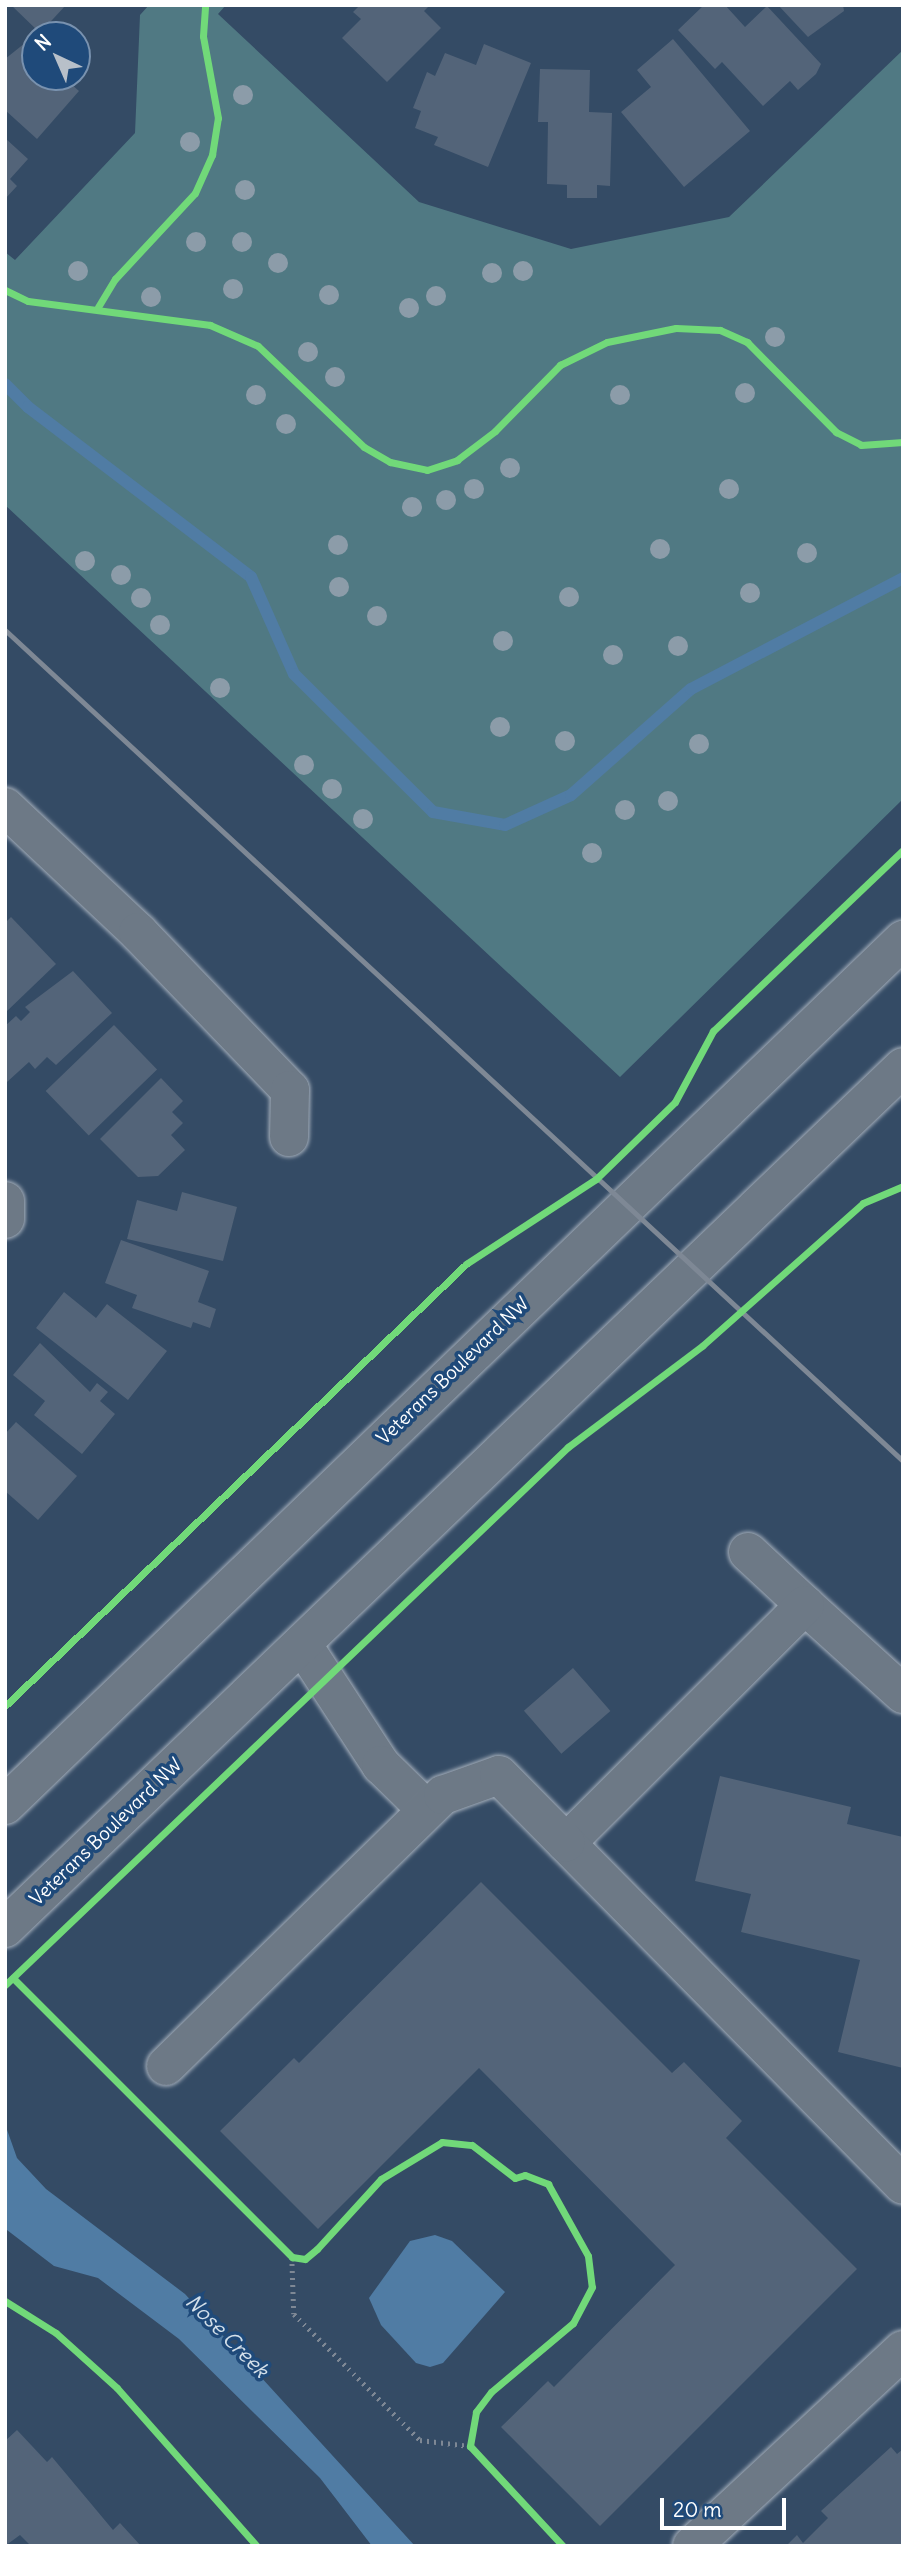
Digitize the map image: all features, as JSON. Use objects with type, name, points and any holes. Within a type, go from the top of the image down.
[{"type":"main road","points":[[5,807],[138,932],[290,1090],[289,1137]]},
{"type":"main road","name":"Veterans Boulevard NW","points":[[5,1805],[903,940]]},
{"type":"main road","name":"Veterans Boulevard NW","points":[[5,1928],[903,1067]]},
{"type":"main road","points":[[5,1201],[5,1219]]},
{"type":"main road","points":[[748,1552],[903,1694]]},
{"type":"main road","points":[[566,1843],[805,1605]]},
{"type":"main road","points":[[302,1644],[381,1765],[427,1810]]},
{"type":"main road","points":[[166,2066],[443,1795],[499,1775],[903,2185]]},
{"type":"main road","points":[[692,2546],[903,2350]]},
{"type":"path","points":[[282,2247],[292,2257],[305,2259]]},
{"type":"path","points":[[292,2257],[294,2314],[420,2440],[470,2441],[477,2455]]},
{"type":"green space","points":[[149,5],[226,5],[218,14],[419,202],[571,249],[729,217],[903,50],[903,799],[620,1077],[5,505],[5,252],[15,260],[135,133],[140,15]]},
{"type":"water","points":[[5,2124],[17,2158],[46,2189],[185,2294],[415,2546],[372,2546],[320,2478],[179,2339],[98,2278],[54,2266],[7,2230]]},
{"type":"water","points":[[435,2235],[452,2241],[505,2292],[443,2363],[430,2367],[416,2363],[381,2325],[369,2298],[410,2241]]},
{"type":"building","points":[[11,5],[66,5],[51,21],[28,21]]},
{"type":"building","points":[[360,5],[430,5],[424,11],[441,28],[387,82],[342,38],[361,19],[353,12]]},
{"type":"building","points":[[704,5],[725,5],[745,27],[767,6],[821,64],[816,74],[798,90],[790,81],[763,106],[722,62],[715,69],[678,30]]},
{"type":"building","points":[[778,5],[843,5],[844,11],[808,37]]},
{"type":"building","points":[[673,39],[750,131],[684,187],[621,112],[651,87],[637,70]]},
{"type":"building","points":[[484,44],[531,63],[488,167],[434,145],[438,137],[415,128],[421,111],[413,108],[427,72],[435,76],[445,53],[476,65]]},
{"type":"building","points":[[21,46],[21,91],[79,91],[37,139],[5,110],[5,59]]},
{"type":"building","points":[[540,69],[590,70],[589,112],[612,113],[610,186],[597,185],[597,198],[567,198],[567,185],[547,184],[548,122],[538,122]]},
{"type":"building","points":[[5,138],[28,159],[10,179],[17,186],[5,199]]},
{"type":"building","points":[[11,917],[56,964],[5,1013],[5,923]]},
{"type":"building","points":[[73,971],[112,1013],[56,1065],[47,1057],[35,1069],[29,1062],[7,1082],[5,1026],[16,1016],[21,1021],[30,1012],[25,1007]]},
{"type":"building","points":[[114,1025],[157,1070],[89,1136],[46,1091]]},
{"type":"building","points":[[161,1078],[183,1101],[172,1112],[183,1123],[171,1135],[185,1150],[158,1176],[138,1177],[100,1139]]},
{"type":"building","points":[[182,1192],[237,1207],[223,1261],[127,1239],[137,1200],[177,1211]]},
{"type":"building","points":[[121,1240],[209,1271],[198,1302],[216,1309],[210,1328],[193,1322],[191,1328],[132,1308],[137,1295],[105,1283]]},
{"type":"building","points":[[64,1292],[96,1318],[107,1304],[167,1351],[128,1400],[36,1328]]},
{"type":"building","points":[[40,1343],[90,1392],[97,1383],[108,1392],[100,1401],[115,1414],[82,1454],[34,1415],[45,1401],[13,1375]]},
{"type":"building","points":[[16,1422],[77,1476],[38,1520],[5,1491],[5,1434]]},
{"type":"building","points":[[573,1668],[610,1711],[561,1754],[524,1711]]},
{"type":"building","points":[[720,1776],[851,1807],[847,1824],[903,1837],[903,2068],[838,2052],[860,1960],[741,1932],[751,1894],[695,1881]]},
{"type":"building","points":[[481,1882],[672,2073],[684,2062],[742,2121],[726,2138],[857,2269],[600,2526],[501,2427],[548,2381],[554,2387],[675,2265],[479,2068],[318,2229],[220,2131],[294,2058],[299,2063]]},
{"type":"building","points":[[17,2430],[47,2462],[52,2457],[113,2530],[120,2523],[141,2546],[31,2546],[20,2535],[5,2546],[5,2441]]},
{"type":"building","points":[[891,2447],[897,2454],[903,2449],[903,2546],[786,2546],[797,2535],[803,2543],[828,2518],[821,2511]]},
{"type":"waterway","points":[[5,384],[28,407],[251,577],[294,674],[433,812],[505,825],[571,795],[691,689],[903,578]]},
{"type":"railway","points":[[5,630],[903,1461]]},
{"type":"cycle path","points":[[98,307],[115,279],[195,193],[212,155],[218,118],[203,36],[205,5]]},
{"type":"cycle path","points":[[5,290],[28,301],[210,325],[258,346],[364,447],[390,462],[427,470],[457,460],[495,431],[560,365],[607,342],[676,328],[720,330],[747,342],[836,432],[861,445],[903,442]]},
{"type":"cycle path","points":[[5,1706],[466,1264],[596,1179],[675,1102],[713,1031],[903,850]]},
{"type":"cycle path","points":[[5,1985],[568,1447],[702,1346],[863,1203],[903,1186]]},
{"type":"cycle path","points":[[13,1978],[292,2257],[305,2259],[381,2179],[442,2142],[472,2145],[515,2178],[525,2175],[548,2184],[588,2256],[592,2287],[573,2323],[491,2392],[476,2412],[470,2446],[563,2546]]},
{"type":"cycle path","points":[[5,2301],[56,2333],[117,2388],[257,2546]]},
{"type":"water label","name":"Nose Creek","points":[[227,2336]]}]
